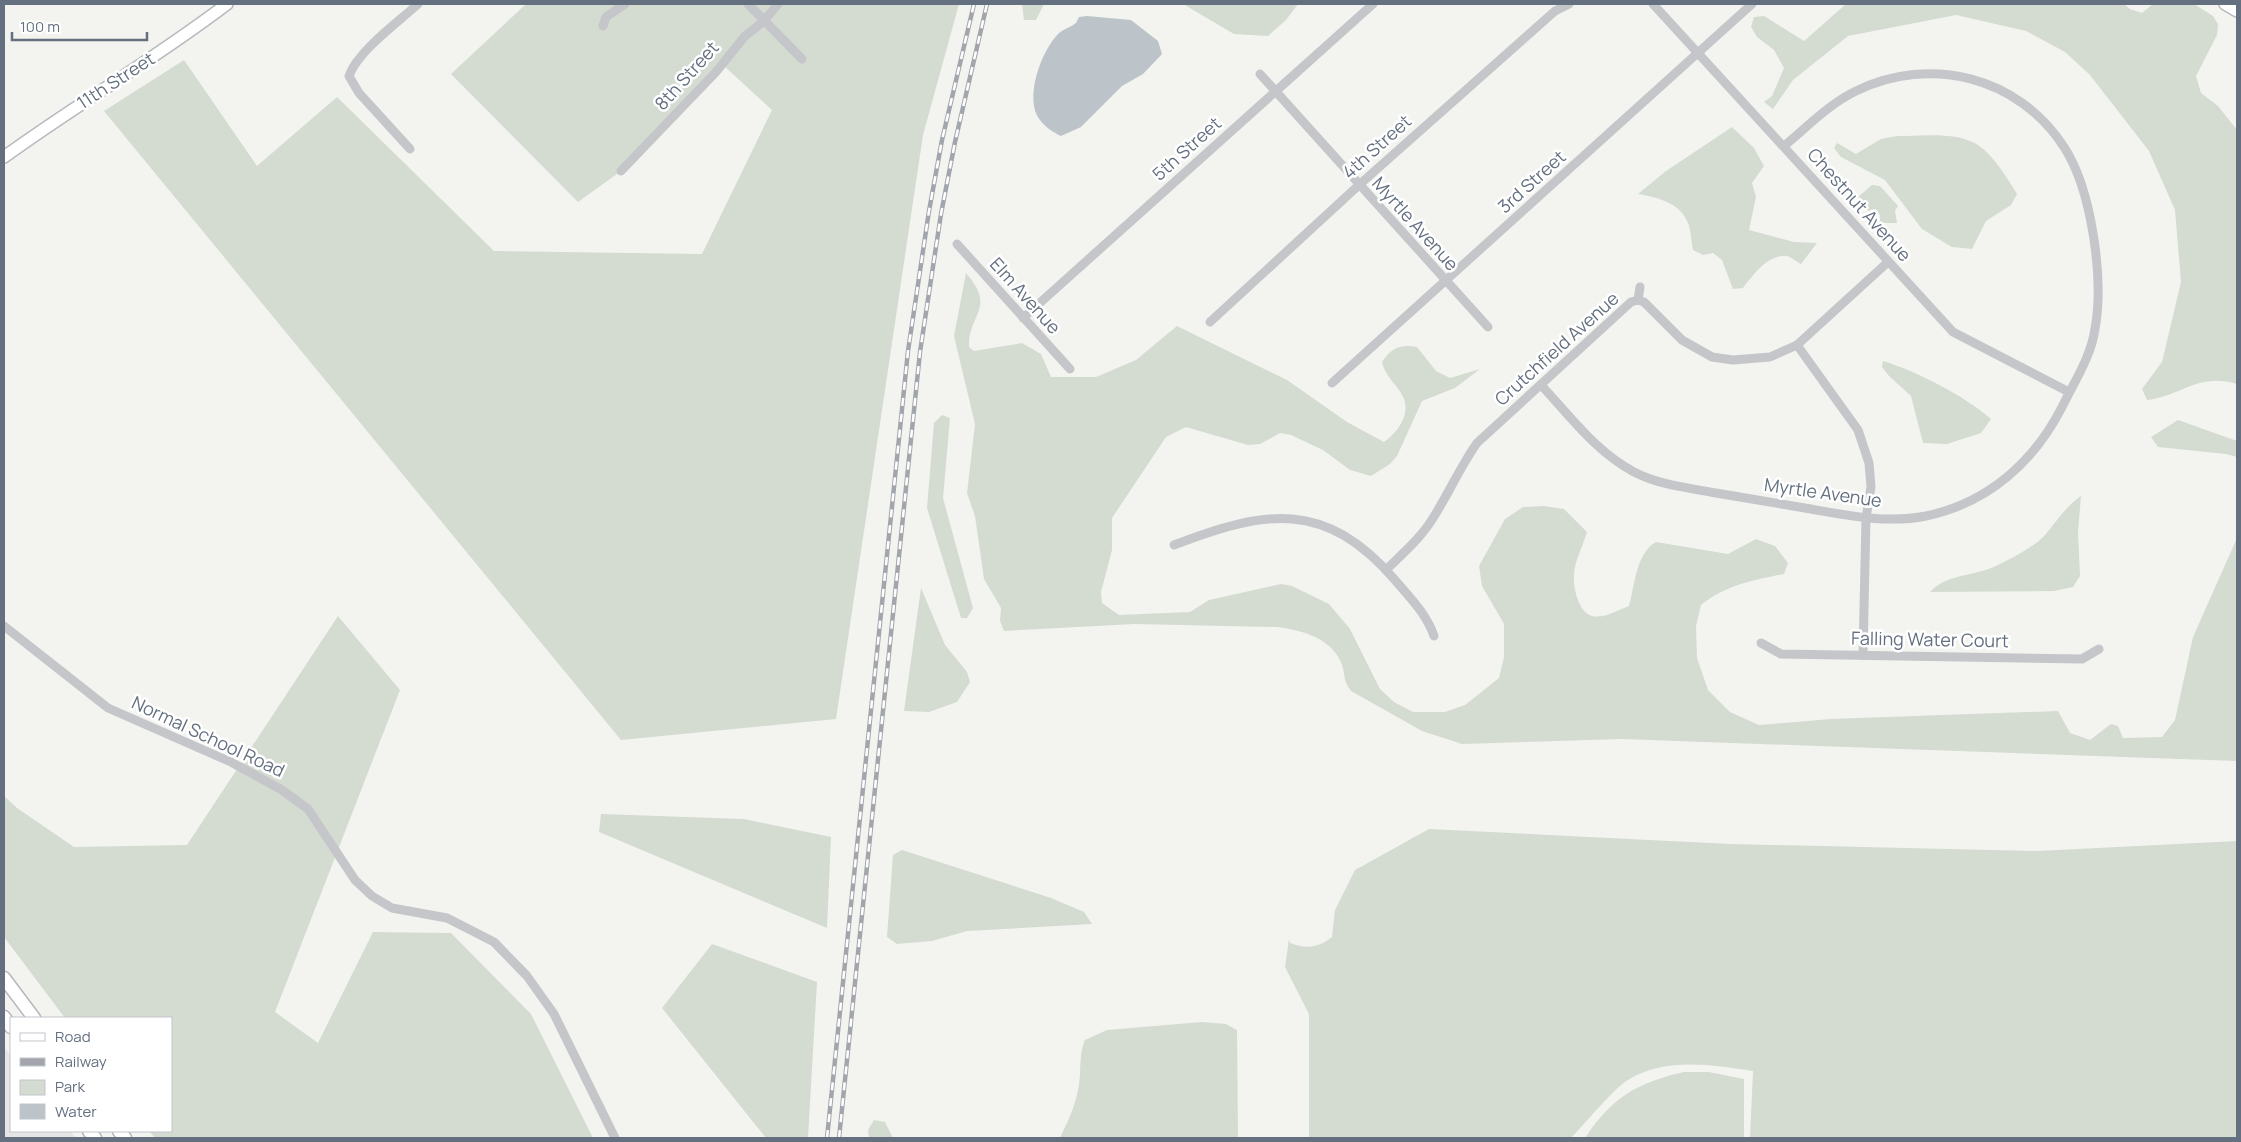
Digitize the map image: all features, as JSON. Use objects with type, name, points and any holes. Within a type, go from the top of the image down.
[{"type":"main road","name":"11th Street","points":[[4,157],[52,122],[168,46],[227,4]]},
{"type":"main road","points":[[2224,4],[2237,11]]},
{"type":"main road","points":[[4,978],[33,1017]]},
{"type":"street","points":[[410,149],[359,93],[349,76],[353,66],[364,52],[418,4]]},
{"type":"street","points":[[603,26],[606,17],[625,4]]},
{"type":"street","points":[[748,4],[802,58]]},
{"type":"street","name":"8th Street","points":[[621,171],[716,72],[745,36],[764,21],[778,4]]},
{"type":"street","name":"5th Street","points":[[1023,318],[1373,4]]},
{"type":"street","name":"4th Street","points":[[1210,322],[1359,185],[1555,11],[1570,4]]},
{"type":"street","name":"Chestnut Avenue","points":[[1653,4],[1953,332],[2069,392]]},
{"type":"street","name":"3rd Street","points":[[1332,383],[1752,4]]},
{"type":"street","name":"Myrtle Avenue","points":[[1541,386],[1598,446],[1635,472],[1689,488],[1866,518],[1925,516],[1972,500],[1994,488],[2020,468],[2049,432],[2085,363],[2095,333],[2098,308],[2097,269],[2087,204],[2077,172],[2064,147],[2048,126],[2005,92],[1979,81],[1932,72],[1909,74],[1884,80],[1836,102],[1784,146]]},
{"type":"street","name":"Myrtle Avenue","points":[[1260,74],[1274,92],[1488,327]]},
{"type":"street","name":"Elm Avenue","points":[[956,244],[1070,369]]},
{"type":"street","name":"Crutchfield Avenue","points":[[1386,570],[1424,530],[1462,464],[1477,443],[1631,302],[1638,300],[1655,310],[1682,340],[1712,357],[1751,360],[1770,357],[1797,345],[1888,262]]},
{"type":"street","points":[[1638,300],[1640,287]]},
{"type":"street","points":[[1797,345],[1844,410],[1863,443],[1870,463],[1871,486],[1866,518],[1863,655]]},
{"type":"street","points":[[1174,545],[1256,519],[1298,518],[1323,525],[1346,536],[1386,570],[1428,619],[1434,636]]},
{"type":"street","name":"Normal School Road","points":[[4,626],[108,708],[231,762],[289,795],[308,809],[356,880],[372,896],[392,908],[447,918],[494,942],[527,976],[554,1014],[582,1066],[615,1138]]},
{"type":"street","name":"Falling Water Court","points":[[1761,643],[1781,654],[2082,659],[2099,649]]},
{"type":"shaded area","points":[[4,1047],[10,1055],[10,1132],[71,1132],[76,1138],[4,1138]]},
{"type":"green space","points":[[526,4],[959,4],[923,135],[836,719],[621,740],[104,111],[184,60],[257,166],[337,97],[494,251],[702,254],[772,110],[722,64],[621,171],[578,202],[451,74]]},
{"type":"green space","points":[[1022,4],[1044,4],[1036,20],[1024,20]]},
{"type":"green space","points":[[1183,4],[1298,4],[1286,20],[1268,36],[1234,34]]},
{"type":"green space","points":[[1846,4],[2124,4],[2130,9],[2142,13],[2153,4],[2194,4],[2213,16],[2218,24],[2217,35],[2196,76],[2201,93],[2218,106],[2237,130],[2237,384],[2212,381],[2147,400],[2142,389],[2162,362],[2181,282],[2175,210],[2149,151],[2090,75],[2065,52],[2026,31],[1956,15],[1848,36],[1793,80],[1773,109],[1764,102],[1772,96],[1784,68],[1774,50],[1757,37],[1751,27],[1754,17],[1764,16],[1804,41]]},
{"type":"green space","points":[[1732,127],[1754,148],[1764,166],[1752,183],[1756,197],[1749,230],[1794,242],[1817,243],[1801,264],[1787,256],[1774,258],[1762,266],[1743,288],[1733,289],[1722,260],[1713,253],[1703,255],[1693,250],[1688,222],[1678,208],[1665,201],[1638,194],[1666,171]]},
{"type":"green space","points":[[1939,135],[1970,141],[1984,150],[2004,174],[2017,194],[2011,205],[1986,221],[1972,249],[1952,247],[1922,229],[1885,180],[1841,157],[1834,148],[1837,143],[1856,154],[1881,139],[1897,136]]},
{"type":"green space","points":[[1872,185],[1880,186],[1898,206],[1895,211],[1897,223],[1880,223],[1880,215],[1874,209],[1868,211],[1864,207],[1865,205],[1858,197]]},
{"type":"green space","points":[[966,273],[975,285],[980,303],[970,336],[969,347],[974,351],[1022,343],[1041,354],[1051,377],[1096,377],[1136,360],[1177,326],[1287,380],[1347,422],[1384,442],[1398,429],[1405,412],[1404,399],[1399,389],[1386,373],[1382,362],[1389,353],[1401,347],[1417,347],[1436,371],[1450,378],[1480,369],[1455,388],[1422,401],[1397,456],[1390,464],[1371,476],[1350,470],[1323,450],[1291,435],[1280,433],[1260,444],[1248,445],[1186,427],[1166,437],[1112,518],[1112,550],[1101,592],[1102,603],[1119,615],[1190,612],[1209,600],[1281,584],[1292,586],[1329,604],[1350,629],[1380,689],[1394,702],[1413,712],[1445,712],[1465,705],[1499,678],[1504,657],[1504,624],[1482,586],[1479,566],[1505,519],[1523,507],[1544,506],[1564,509],[1587,532],[1575,565],[1574,581],[1580,605],[1587,614],[1597,617],[1629,606],[1640,562],[1649,547],[1656,542],[1728,554],[1756,539],[1775,546],[1788,563],[1784,574],[1740,584],[1710,598],[1701,605],[1696,626],[1697,658],[1708,690],[1730,712],[1759,725],[1831,719],[2058,711],[2070,733],[2090,740],[2111,724],[2118,726],[2123,738],[2162,737],[2175,720],[2193,637],[2237,538],[2237,761],[1622,739],[1462,744],[1422,731],[1351,691],[1346,683],[1341,662],[1330,646],[1314,636],[1295,630],[1277,627],[1134,624],[1004,631],[1000,621],[1001,608],[984,579],[975,516],[967,493],[975,424],[954,336]]},
{"type":"green space","points":[[1883,361],[1940,385],[1991,419],[1981,433],[1947,444],[1923,443],[1911,396],[1889,376],[1882,367]]},
{"type":"green space","points":[[942,415],[950,418],[943,498],[973,608],[967,618],[961,618],[927,508],[934,423]]},
{"type":"green space","points":[[2178,420],[2237,441],[2237,457],[2226,454],[2158,447],[2151,437]]},
{"type":"green space","points":[[2081,496],[2078,532],[2080,576],[2073,587],[2054,591],[1930,592],[1952,578],[1996,566],[2028,548],[2040,540],[2066,509]]},
{"type":"green space","points":[[921,588],[945,645],[967,672],[970,682],[957,702],[929,712],[904,711]]},
{"type":"green space","points":[[338,616],[400,690],[275,1012],[318,1043],[373,932],[451,933],[531,1014],[593,1138],[155,1138],[150,1132],[172,1132],[172,1017],[64,1017],[4,937],[4,796],[17,808],[74,847],[187,845]]},
{"type":"green space","points":[[601,814],[744,819],[831,837],[827,928],[599,832]]},
{"type":"green space","points":[[1429,829],[1730,844],[2038,851],[2237,841],[2237,1138],[1750,1138],[1753,1071],[1705,1065],[1673,1065],[1643,1073],[1622,1084],[1571,1138],[1309,1138],[1309,1014],[1285,967],[1289,939],[1290,943],[1306,947],[1327,941],[1332,937],[1335,910],[1355,870]]},
{"type":"green space","points":[[902,850],[1051,898],[1084,912],[1092,924],[967,931],[932,941],[897,944],[887,937],[893,855]]},
{"type":"green space","points":[[712,944],[817,982],[808,1138],[766,1138],[662,1008]]},
{"type":"green space","points":[[1202,1022],[1226,1024],[1237,1030],[1238,1138],[1060,1138],[1077,1096],[1085,1040],[1107,1030]]},
{"type":"green space","points":[[1684,1072],[1709,1072],[1744,1079],[1744,1138],[1585,1138],[1605,1112],[1627,1094],[1653,1081]]},
{"type":"green space","points":[[874,1120],[885,1122],[893,1138],[869,1138],[868,1130]]},
{"type":"water","points":[[1079,17],[1131,20],[1158,41],[1162,54],[1143,74],[1122,86],[1081,127],[1061,136],[1044,125],[1035,111],[1033,100],[1034,87],[1041,62],[1053,40],[1059,33],[1076,23]]},
{"type":"railway","points":[[827,1138],[908,351],[929,211],[942,140],[974,4]]},
{"type":"railway","points":[[839,1138],[920,352],[941,214],[955,142],[987,4]]}]
